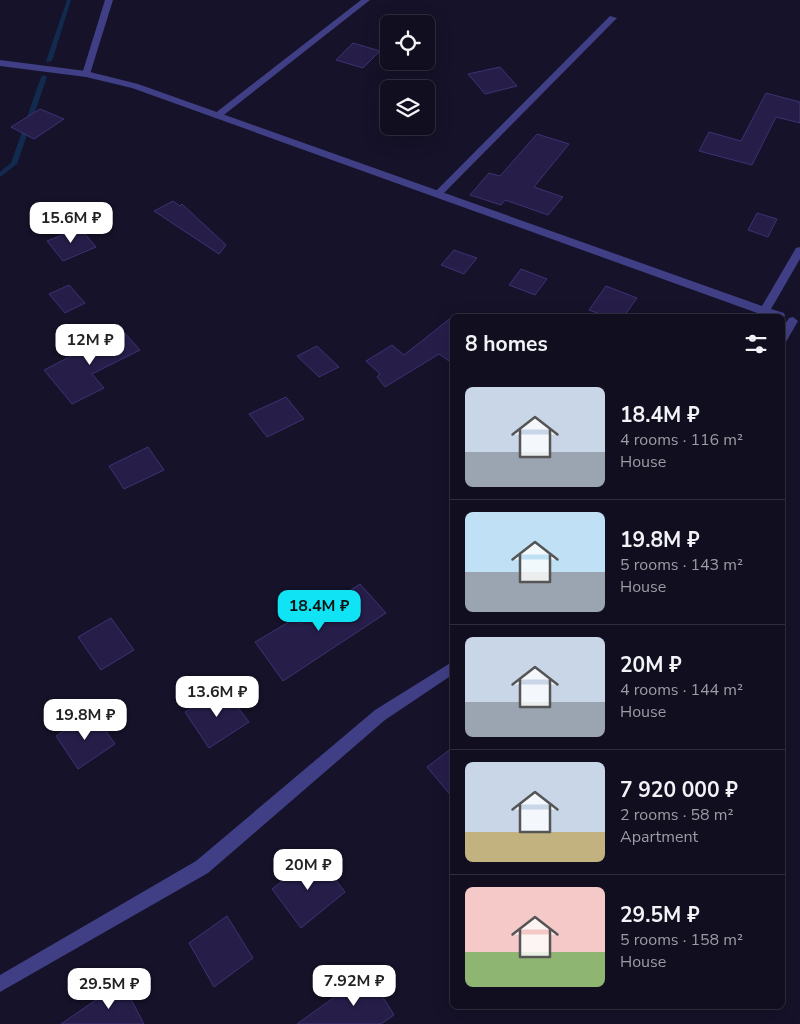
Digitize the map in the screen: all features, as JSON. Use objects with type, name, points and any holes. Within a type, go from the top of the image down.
[{"type":"street","points":[[86,74],[109,0]]},
{"type":"street","points":[[217,116],[366,0]]},
{"type":"street","points":[[438,194],[613,18]]},
{"type":"street","points":[[0,63],[86,74],[135,86],[773,314]]},
{"type":"street","points":[[764,311],[800,250]]},
{"type":"street","points":[[0,984],[202,867],[380,715],[450,669]]},
{"type":"building","points":[[353,43],[380,51],[363,68],[336,60]]},
{"type":"building","points":[[500,67],[517,86],[485,94],[468,74]]},
{"type":"building","points":[[766,93],[800,102],[800,123],[776,117],[752,165],[699,151],[709,132],[741,141]]},
{"type":"building","points":[[40,109],[64,119],[34,139],[11,127]]},
{"type":"building","points":[[537,134],[569,144],[534,187],[563,197],[548,215],[505,200],[501,205],[470,195],[489,173],[500,176]]},
{"type":"building","points":[[173,201],[180,206],[182,204],[226,245],[219,254],[154,211]]},
{"type":"building","points":[[757,213],[777,219],[768,237],[748,230]]},
{"type":"building","points":[[80,228],[96,247],[63,261],[47,241]]},
{"type":"building","points":[[454,250],[477,258],[464,274],[441,265]]},
{"type":"building","points":[[521,269],[547,279],[535,295],[509,285]]},
{"type":"building","points":[[69,285],[85,303],[65,313],[49,294]]},
{"type":"building","points":[[606,286],[637,298],[625,314],[600,314],[589,310]]},
{"type":"building","points":[[450,319],[450,362],[439,354],[385,387],[377,377],[380,374],[366,361],[392,345],[404,355]]},
{"type":"building","points":[[122,330],[140,350],[92,374],[104,388],[72,404],[44,370]]},
{"type":"building","points":[[317,346],[339,367],[319,377],[297,356]]},
{"type":"building","points":[[286,397],[304,419],[267,437],[249,414]]},
{"type":"building","points":[[148,447],[164,470],[124,489],[109,466]]},
{"type":"building","points":[[360,584],[386,613],[283,681],[255,642],[294,619],[299,624]]},
{"type":"building","points":[[111,618],[134,650],[101,670],[78,637]]},
{"type":"building","points":[[223,688],[249,722],[209,748],[185,712]]},
{"type":"building","points":[[93,713],[115,744],[78,769],[56,736]]},
{"type":"building","points":[[450,750],[450,795],[427,767]]},
{"type":"building","points":[[316,854],[345,892],[301,928],[272,889]]},
{"type":"building","points":[[227,916],[253,958],[214,987],[189,943]]},
{"type":"building","points":[[368,973],[394,1015],[381,1024],[297,1024]]},
{"type":"building","points":[[122,982],[144,1024],[61,1024]]},
{"type":"waterway","points":[[49,61],[69,0]]},
{"type":"waterway","points":[[0,175],[14,164],[44,77]]}]
